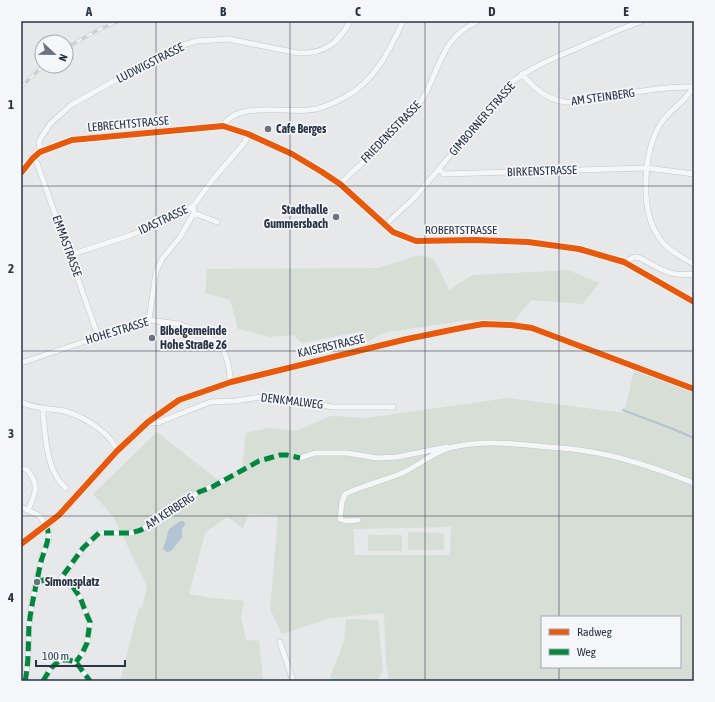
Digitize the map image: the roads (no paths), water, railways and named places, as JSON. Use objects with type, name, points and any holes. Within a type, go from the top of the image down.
[{"type":"street","name":"LUDWIGSTRASSE","points":[[40,152],[39,141],[50,124],[71,105],[138,67],[183,44],[197,41],[228,39],[307,54],[322,51],[334,44],[344,33],[350,21]]},
{"type":"street","points":[[223,126],[226,120],[241,112],[258,110],[291,112],[309,110],[318,108],[347,96],[372,75],[385,58],[403,21]]},
{"type":"street","name":"FRIEDENSSTRASSE","points":[[340,184],[421,102],[445,50],[458,34],[469,25],[478,21]]},
{"type":"street","name":"GIMBORNER STRASSE","points":[[385,225],[414,198],[439,170],[508,85],[522,74],[579,47],[642,21]]},
{"type":"street","name":"AM STEINBERG","points":[[522,74],[536,89],[547,97],[566,102],[683,87],[694,87]]},
{"type":"street","points":[[694,87],[689,96],[672,110],[662,123],[654,138],[647,168],[647,207],[651,225],[660,240],[674,252],[694,264]]},
{"type":"street","name":"LEBRECHTSTRASSE","points":[[21,173],[40,152],[72,140],[223,126],[248,134]]},
{"type":"street","name":"ROBERTSTRASSE","points":[[248,134],[292,154],[340,184],[393,232],[416,241],[475,240],[528,242],[579,249],[624,262],[694,302]]},
{"type":"street","name":"IDASTRASSE","points":[[70,255],[131,235],[169,220],[193,206],[214,178],[245,142],[248,134]]},
{"type":"street","name":"EMMASTRASSE","points":[[33,158],[37,163],[98,336]]},
{"type":"street","name":"BIRKENSTRASSE","points":[[439,170],[444,174],[647,168],[694,174]]},
{"type":"street","points":[[149,320],[156,272],[162,259],[180,237],[194,213],[193,206]]},
{"type":"street","points":[[194,213],[217,222]]},
{"type":"street","points":[[624,262],[635,257],[670,273],[680,275],[694,274]]},
{"type":"street","name":"HOHE STRASSE","points":[[21,363],[149,320],[179,324],[195,330],[211,339],[223,349],[228,364],[231,382]]},
{"type":"street","name":"KAISERSTRASSE","points":[[21,544],[60,515],[117,451],[148,422],[179,400],[231,382],[407,339],[483,324],[511,325],[532,328],[694,389]]},
{"type":"street","name":"DENKMALWEG","points":[[148,422],[157,423],[210,402],[235,401],[268,396],[333,407],[393,407]]},
{"type":"street","points":[[21,402],[30,406],[65,411],[90,423],[113,441],[117,451]]},
{"type":"street","points":[[44,408],[43,415],[50,461],[54,473],[60,483],[66,488]]},
{"type":"street","points":[[300,458],[315,453],[347,453],[377,458],[398,456],[443,447],[510,443],[587,451],[620,459],[694,483]]},
{"type":"street","points":[[358,520],[346,521],[340,519],[342,502],[346,494],[361,486],[404,472],[437,452],[453,447]]},
{"type":"street","points":[[21,469],[26,469],[33,476],[36,491],[28,510]]},
{"type":"street","name":"AM KERBERG","points":[[59,581],[83,548],[99,533],[131,533],[141,530],[199,492],[227,479]]},
{"type":"street","points":[[21,507],[40,516],[49,531],[49,539],[42,556],[30,616],[28,660],[23,680]]},
{"type":"street","points":[[37,582],[44,580],[59,581],[73,587],[80,597],[90,622],[87,643],[76,662]]},
{"type":"street","points":[[280,642],[293,681]]},
{"type":"street","points":[[43,681],[51,668],[60,660],[76,662],[90,681]]},
{"type":"water","points":[[180,521],[185,523],[182,529],[182,537],[171,551],[167,552],[163,549],[169,529]]},
{"type":"waterway","points":[[623,410],[694,438]]},
{"type":"railway","points":[[74,44],[98,30],[119,21]]},
{"type":"railway","points":[[21,87],[35,74]]},
{"type":"place","name":"Cafe Berges","points":[[268,129]]},
{"type":"place","name":"Stadthalle Gummersbach","points":[[336,217]]},
{"type":"place","name":"Bibelgemeinde Hohe Straße 26","points":[[152,338]]},
{"type":"place","name":"Simonsplatz","points":[[37,582]]}]
